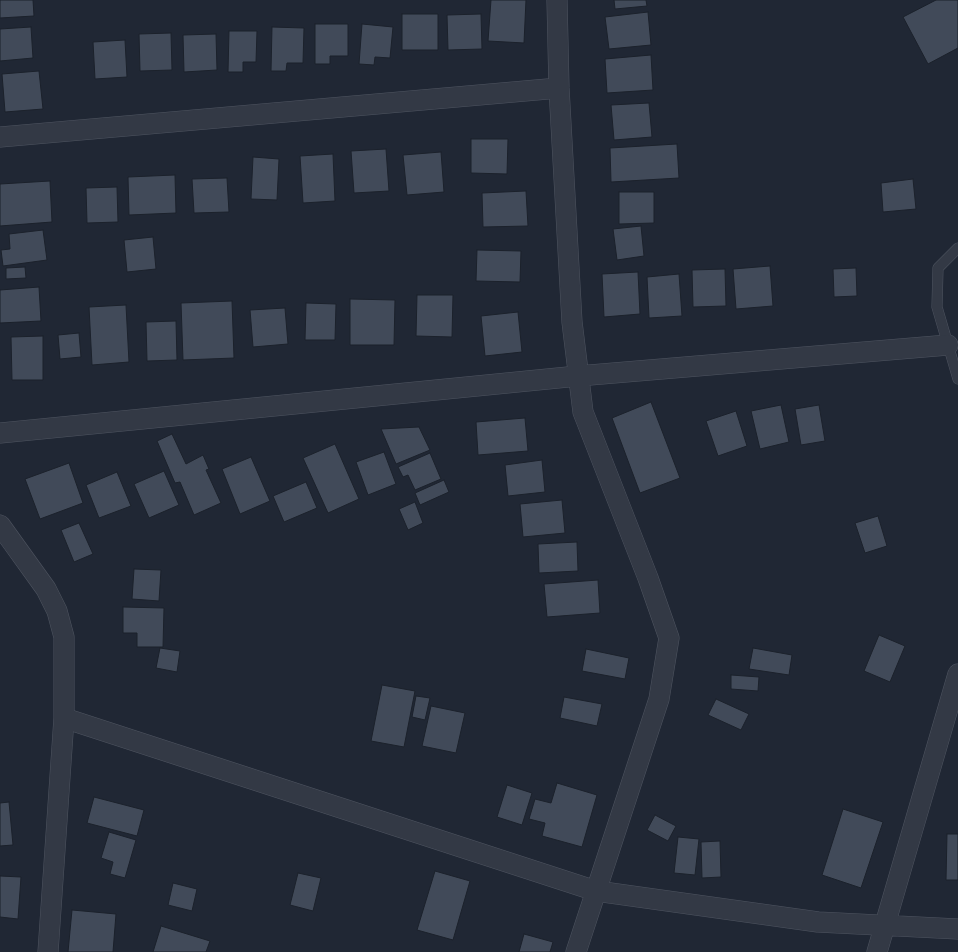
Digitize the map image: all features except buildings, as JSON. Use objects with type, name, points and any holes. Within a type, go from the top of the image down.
[{"type":"street","points":[[557,0],[559,88],[572,322],[583,412],[648,578],[668,638],[659,699],[576,952]]},
{"type":"street","points":[[0,137],[559,88]]},
{"type":"street","points":[[0,432],[578,376],[948,345]]},
{"type":"street","points":[[0,525],[46,589],[57,611],[64,637],[64,718],[48,952]]},
{"type":"street","points":[[877,952],[958,674]]},
{"type":"street","points":[[64,718],[596,891],[818,922],[958,929]]},
{"type":"lane","points":[[958,248],[938,268],[937,307],[958,379]]}]
